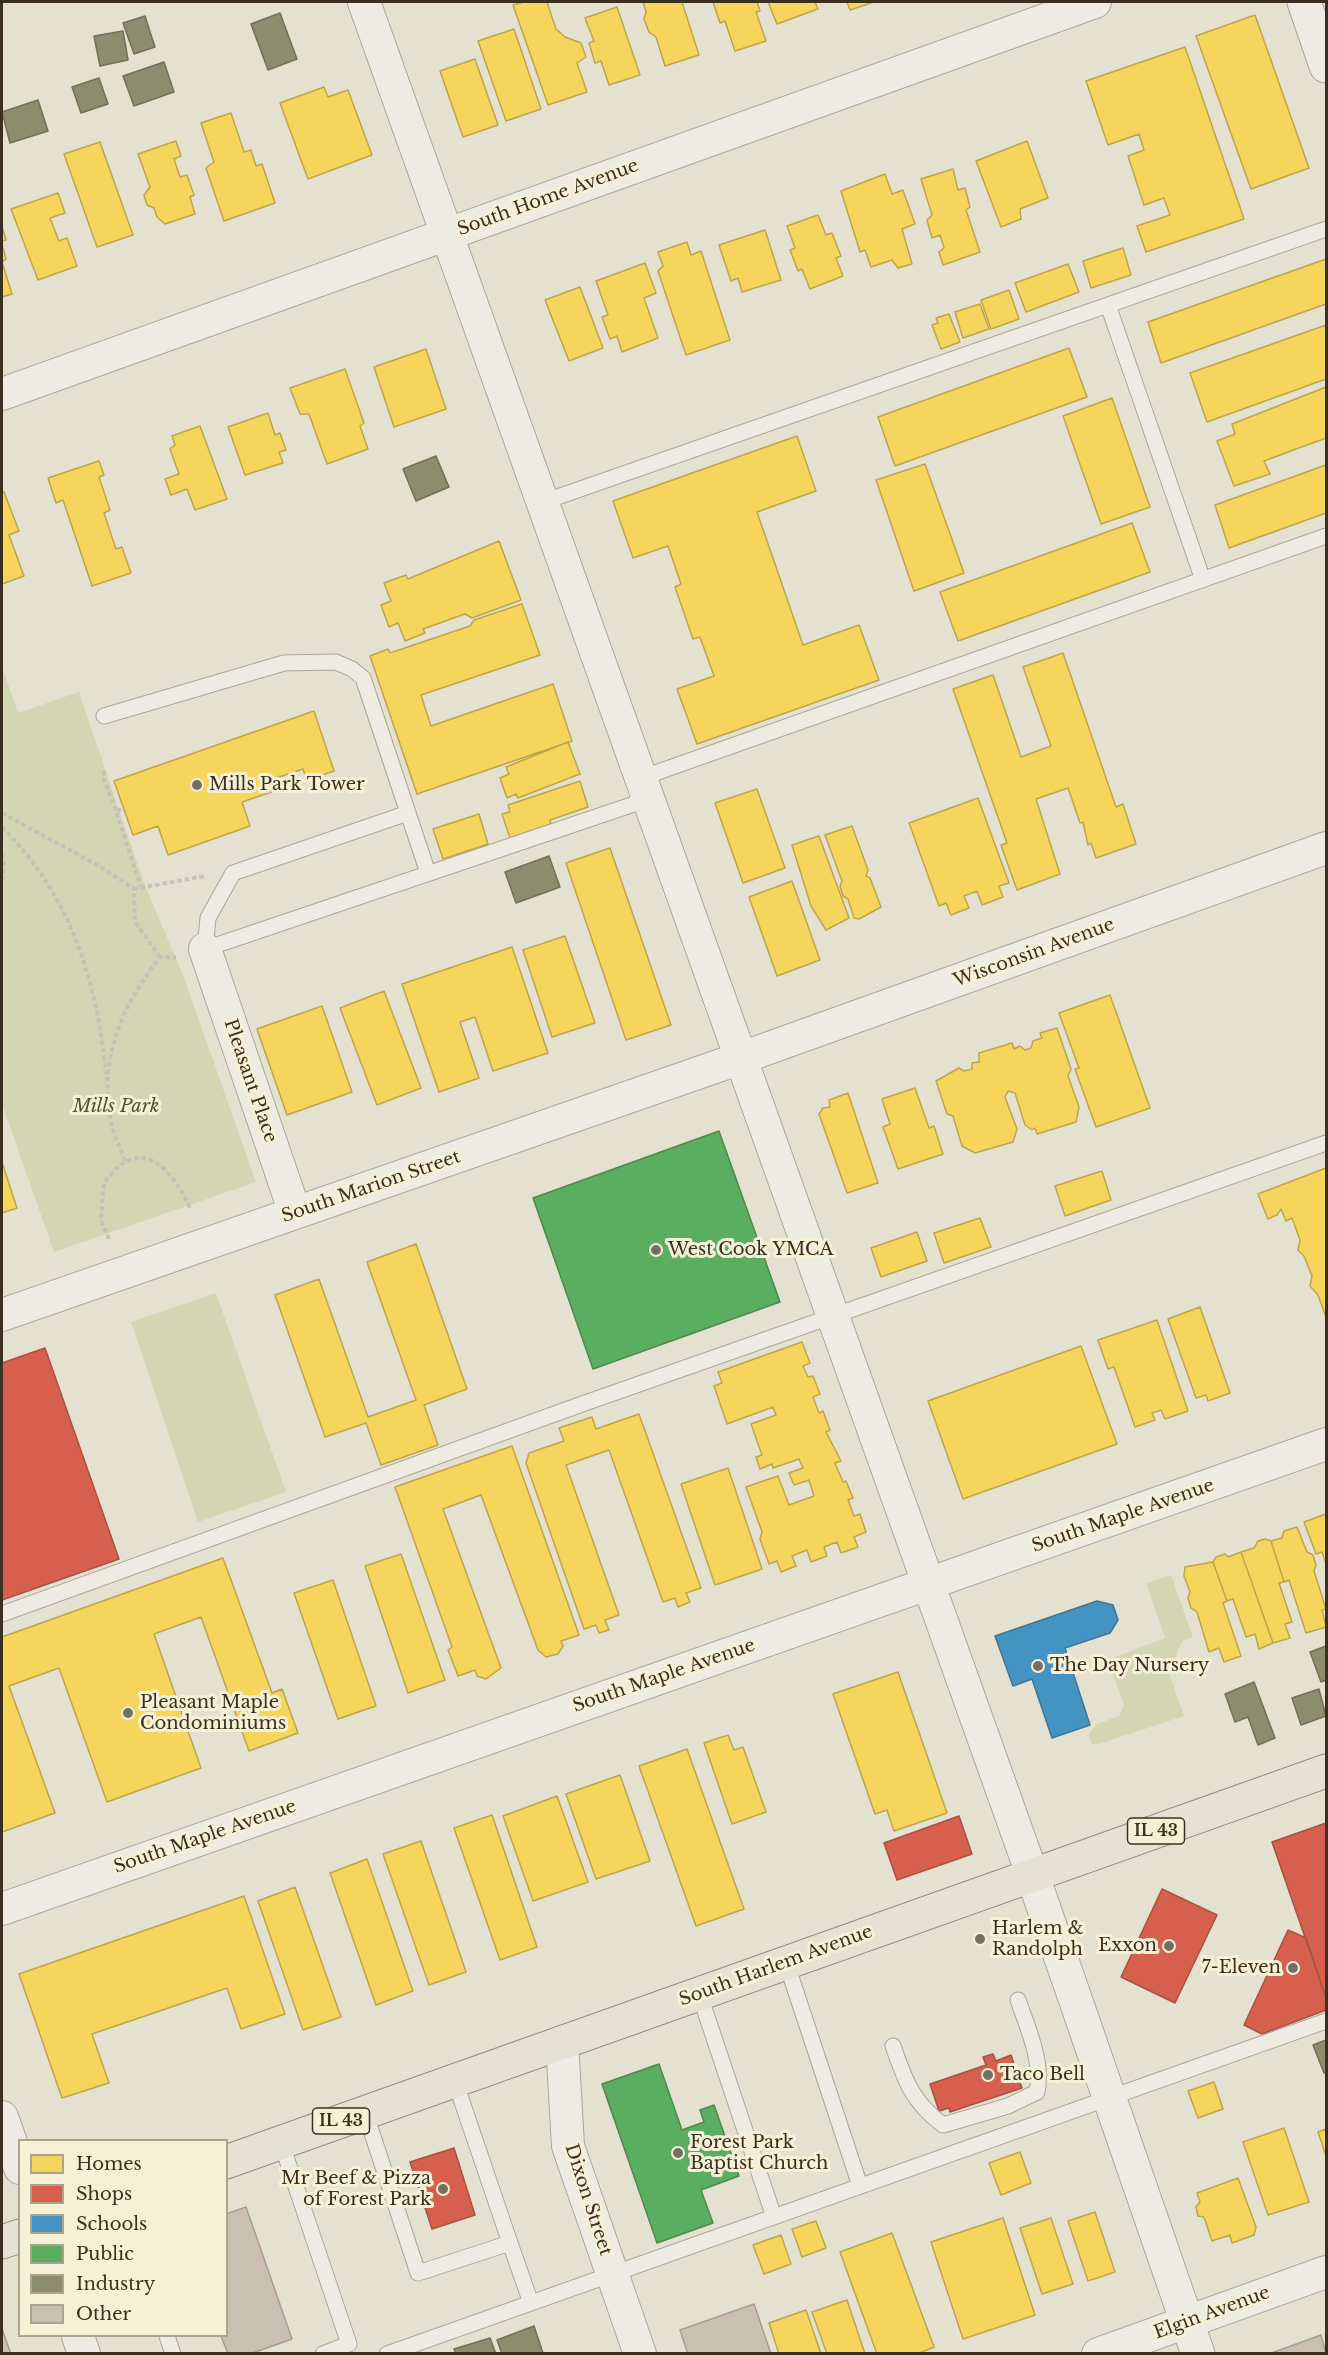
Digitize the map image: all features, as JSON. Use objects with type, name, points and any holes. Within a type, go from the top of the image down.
[{"type":"main road","name":"South Harlem Avenue","points":[[228,2161],[1326,1771]]},
{"type":"main road","points":[[2,2242],[18,2237]]},
{"type":"street","points":[[364,2],[1032,1874],[1198,2354]]},
{"type":"street","name":"South Home Avenue","points":[[2,394],[1095,2]]},
{"type":"street","points":[[1304,2],[1326,66]]},
{"type":"street","name":"Wisconsin Avenue","points":[[741,1058],[1326,848]]},
{"type":"street","name":"Pleasant Place","points":[[194,953],[296,1213]]},
{"type":"street","name":"South Marion Street","points":[[2,1315],[741,1058]]},
{"type":"street","name":"South Maple Avenue","points":[[2,1909],[1326,1444]]},
{"type":"street","name":"Dixon Street","points":[[562,2042],[568,2146],[640,2354]]},
{"type":"street","points":[[2,2117],[18,2162]]},
{"type":"street","name":"Elgin Avenue","points":[[1098,2354],[1326,2272]]},
{"type":"street","points":[[78,2337],[84,2354]]},
{"type":"lane","points":[[543,502],[1326,229]]},
{"type":"lane","points":[[1108,305],[1203,580]]},
{"type":"lane","points":[[194,953],[428,873],[645,788],[1326,536]]},
{"type":"lane","points":[[104,716],[284,663],[336,662],[352,669],[363,678],[428,873]]},
{"type":"lane","points":[[194,953],[208,918],[233,873],[408,813]]},
{"type":"lane","points":[[2,1614],[1326,1143]]},
{"type":"lane","points":[[786,1962],[860,2186]]},
{"type":"lane","points":[[699,1993],[774,2217]]},
{"type":"lane","points":[[893,2046],[908,2090],[929,2115],[943,2125],[1008,2106],[1037,2092],[1040,2077],[1034,2045],[1018,2000]]},
{"type":"lane","points":[[387,2354],[1326,2021]]},
{"type":"lane","points":[[455,2080],[531,2303]]},
{"type":"lane","points":[[365,2112],[418,2273],[510,2243]]},
{"type":"lane","points":[[281,2142],[349,2344],[323,2354]]},
{"type":"lane","points":[[167,2337],[173,2354]]},
{"type":"path","points":[[105,771],[103,777],[118,810],[141,887]]},
{"type":"path","points":[[2,813],[99,866],[134,889],[207,876]]},
{"type":"path","points":[[2,827],[26,851],[47,883],[86,967],[101,1023],[111,1124],[125,1161]]},
{"type":"path","points":[[2,854],[4,862],[2,882]]},
{"type":"path","points":[[134,889],[135,922],[160,957]]},
{"type":"path","points":[[106,1080],[112,1040],[141,982],[160,957],[194,953]]},
{"type":"path","points":[[109,1239],[101,1220],[104,1182],[125,1161],[144,1159],[158,1163],[182,1188],[191,1210]]},
{"type":"green space","name":"Mills Park","points":[[2,667],[18,713],[79,692],[144,883],[183,975],[256,1182],[54,1252],[2,1104]]},
{"type":"green space","points":[[216,1293],[286,1492],[198,1522],[131,1322]]},
{"type":"green space","points":[[1171,1575],[1193,1637],[1182,1641],[1169,1673],[1184,1716],[1096,1745],[1091,1743],[1089,1734],[1096,1725],[1120,1715],[1124,1705],[1108,1660],[1165,1638],[1146,1583]]},
{"type":"building: Homes","points":[[524,2],[547,2],[556,29],[565,37],[581,43],[586,57],[577,63],[587,92],[548,105],[513,5]]},
{"type":"building: Homes","points":[[643,2],[682,2],[699,55],[665,66],[656,37],[649,32],[644,19],[646,12]]},
{"type":"building: Homes","points":[[713,2],[757,2],[760,11],[756,12],[766,41],[735,51],[725,21],[720,23]]},
{"type":"building: Homes","points":[[768,2],[815,2],[818,9],[777,24]]},
{"type":"building: Homes","points":[[847,2],[874,2],[850,10]]},
{"type":"building: Homes","points":[[617,7],[640,75],[609,85],[601,61],[595,63],[589,43],[594,41],[585,18]]},
{"type":"building: Homes","points":[[1255,15],[1309,168],[1251,189],[1196,36]]},
{"type":"building: Homes","points":[[514,29],[541,109],[506,121],[478,41]]},
{"type":"building: Homes","points":[[1185,47],[1244,219],[1146,252],[1137,226],[1170,215],[1164,198],[1144,205],[1128,156],[1144,150],[1139,134],[1108,145],[1086,81]]},
{"type":"building: Homes","points":[[475,59],[498,125],[463,137],[440,71]]},
{"type":"building: Homes","points":[[324,87],[328,97],[348,90],[372,155],[308,179],[280,103]]},
{"type":"building: Homes","points":[[231,113],[244,152],[251,150],[256,166],[262,164],[275,203],[224,221],[206,168],[214,162],[201,123]]},
{"type":"building: Homes","points":[[176,141],[181,156],[174,159],[180,177],[187,175],[194,195],[190,197],[195,214],[165,224],[157,217],[154,208],[147,205],[144,195],[150,187],[138,154]]},
{"type":"building: Homes","points":[[1027,141],[1048,198],[1020,209],[1021,219],[1001,227],[976,161]]},
{"type":"building: Homes","points":[[100,142],[133,235],[97,247],[64,154]]},
{"type":"building: Homes","points":[[953,169],[958,190],[965,188],[970,207],[966,210],[980,252],[943,265],[939,252],[944,248],[940,235],[932,238],[927,220],[932,215],[921,179]]},
{"type":"building: Homes","points":[[885,174],[892,194],[903,190],[915,224],[902,229],[912,264],[898,268],[892,260],[871,267],[865,250],[860,252],[841,191]]},
{"type":"building: Homes","points":[[58,193],[65,213],[50,218],[59,241],[67,238],[77,266],[38,280],[11,209]]},
{"type":"building: Homes","points":[[818,215],[826,235],[832,233],[841,256],[836,258],[843,276],[810,289],[802,269],[798,271],[790,250],[795,248],[787,226]]},
{"type":"building: Homes","points":[[2,226],[6,240],[2,241]]},
{"type":"building: Homes","points":[[765,230],[781,280],[742,292],[738,278],[731,281],[719,245]]},
{"type":"building: Homes","points":[[687,242],[691,255],[701,251],[730,340],[686,355],[658,271],[663,266],[658,252]]},
{"type":"building: Homes","points":[[2,244],[6,259],[2,262]]},
{"type":"building: Homes","points":[[1123,248],[1131,275],[1091,288],[1083,261]]},
{"type":"building: Homes","points":[[1326,259],[1326,304],[1161,363],[1148,322]]},
{"type":"building: Homes","points":[[2,262],[12,294],[2,297]]},
{"type":"building: Homes","points":[[645,263],[656,293],[644,298],[658,338],[622,352],[617,336],[610,339],[602,317],[608,315],[596,281]]},
{"type":"building: Homes","points":[[1068,264],[1079,292],[1026,312],[1015,283]]},
{"type":"building: Homes","points":[[580,287],[603,348],[569,361],[545,300]]},
{"type":"building: Homes","points":[[1009,290],[1019,319],[991,329],[981,300]]},
{"type":"building: Homes","points":[[980,304],[989,329],[963,338],[955,312]]},
{"type":"building: Homes","points":[[949,314],[960,342],[941,349],[932,325],[938,323],[936,318]]},
{"type":"building: Homes","points":[[1326,325],[1326,379],[1207,422],[1190,373]]},
{"type":"building: Homes","points":[[1069,348],[1087,397],[895,466],[878,417]]},
{"type":"building: Homes","points":[[426,349],[446,409],[394,427],[374,367]]},
{"type":"building: Homes","points":[[345,369],[364,423],[360,426],[368,449],[327,464],[309,414],[300,414],[290,388]]},
{"type":"building: Homes","points":[[1326,387],[1326,438],[1264,461],[1270,474],[1234,486],[1217,441],[1235,434],[1232,424]]},
{"type":"building: Homes","points":[[1112,398],[1150,507],[1101,524],[1063,416]]},
{"type":"building: Homes","points":[[268,413],[275,435],[280,433],[286,450],[279,452],[283,463],[245,475],[228,427]]},
{"type":"building: Homes","points":[[200,426],[227,499],[195,510],[187,489],[171,495],[165,479],[179,474],[170,449],[175,445],[172,436]]},
{"type":"building: Homes","points":[[797,436],[816,491],[757,512],[803,645],[859,625],[879,680],[697,744],[677,689],[714,676],[700,637],[693,639],[675,587],[681,584],[668,546],[633,558],[613,501]]},
{"type":"building: Homes","points":[[99,461],[104,475],[99,477],[110,510],[104,513],[116,549],[122,547],[131,573],[92,586],[63,500],[56,503],[48,478]]},
{"type":"building: Homes","points":[[925,464],[964,573],[914,591],[876,480]]},
{"type":"building: Homes","points":[[1326,465],[1326,513],[1229,548],[1215,505]]},
{"type":"building: Homes","points":[[4,492],[19,531],[9,535],[24,576],[2,584],[2,493]]},
{"type":"building: Homes","points":[[1132,523],[1150,572],[958,641],[940,592]]},
{"type":"building: Homes","points":[[499,541],[521,600],[472,618],[465,614],[423,629],[425,633],[405,641],[398,623],[389,627],[381,605],[391,601],[384,583],[406,575],[408,579]]},
{"type":"building: Homes","points":[[522,604],[540,655],[421,695],[431,726],[553,684],[572,741],[417,794],[370,656],[388,649],[390,653],[470,626],[474,620]]},
{"type":"building: Homes","points":[[1063,653],[1116,807],[1123,804],[1136,844],[1096,858],[1091,843],[1088,845],[1083,822],[1080,823],[1068,788],[1036,799],[1060,874],[1017,890],[1001,845],[1007,843],[953,689],[993,675],[1021,757],[1051,746],[1023,667]]},
{"type":"building: Homes","name":"Mills Park Tower","points":[[314,711],[334,771],[307,780],[303,769],[276,778],[280,789],[242,802],[250,826],[168,855],[158,826],[133,835],[114,781]]},
{"type":"building: Homes","points":[[568,742],[580,774],[518,798],[516,794],[507,798],[500,778],[509,774],[506,767]]},
{"type":"building: Homes","points":[[580,781],[588,807],[550,820],[551,824],[510,838],[502,814],[510,812],[508,805]]},
{"type":"building: Homes","points":[[757,789],[785,868],[743,883],[715,803]]},
{"type":"building: Homes","points":[[978,798],[1009,883],[999,886],[1003,897],[982,905],[977,891],[964,896],[969,908],[951,915],[946,903],[939,906],[909,823]]},
{"type":"building: Homes","points":[[479,814],[488,844],[443,859],[433,829]]},
{"type":"building: Homes","points":[[852,826],[868,870],[866,876],[870,878],[881,907],[859,919],[854,918],[848,899],[843,896],[840,886],[842,881],[825,835]]},
{"type":"building: Homes","points":[[819,836],[849,918],[826,930],[811,906],[792,845]]},
{"type":"building: Homes","points":[[610,848],[671,1025],[626,1040],[566,863]]},
{"type":"building: Homes","points":[[792,881],[820,960],[777,976],[749,897]]},
{"type":"building: Homes","points":[[565,936],[595,1023],[552,1037],[523,950]]},
{"type":"building: Homes","points":[[512,947],[548,1053],[493,1071],[475,1017],[460,1022],[479,1078],[439,1092],[402,984]]},
{"type":"building: Homes","points":[[384,991],[421,1088],[377,1105],[340,1008]]},
{"type":"building: Homes","points":[[1110,995],[1150,1108],[1096,1127],[1075,1069],[1079,1068],[1059,1013]]},
{"type":"building: Homes","points":[[322,1006],[352,1092],[287,1115],[257,1029]]},
{"type":"building: Homes","points":[[1057,1028],[1071,1069],[1068,1076],[1079,1107],[1076,1122],[1037,1134],[1035,1128],[1032,1130],[1025,1125],[1015,1093],[1008,1091],[1005,1097],[1017,1129],[1013,1142],[975,1153],[962,1146],[953,1116],[947,1114],[936,1081],[959,1068],[964,1071],[972,1069],[972,1063],[979,1062],[979,1053],[1012,1043],[1014,1049],[1020,1046],[1025,1050],[1031,1048],[1033,1041],[1042,1038],[1040,1033]]},
{"type":"building: Homes","points":[[915,1088],[929,1128],[934,1126],[943,1154],[898,1169],[883,1127],[890,1124],[882,1099]]},
{"type":"building: Homes","points":[[848,1093],[878,1183],[847,1193],[819,1114],[823,1108],[830,1107],[829,1100]]},
{"type":"building: Homes","points":[[2,1162],[17,1208],[2,1213]]},
{"type":"building: Homes","points":[[1326,1168],[1326,1317],[1318,1295],[1310,1286],[1312,1276],[1304,1256],[1298,1250],[1300,1240],[1292,1218],[1286,1221],[1281,1209],[1277,1215],[1268,1219],[1258,1194]]},
{"type":"building: Homes","points":[[1102,1171],[1111,1200],[1065,1216],[1055,1186]]},
{"type":"building: Homes","points":[[980,1218],[991,1247],[944,1263],[934,1233]]},
{"type":"building: Homes","points":[[917,1232],[927,1261],[881,1277],[871,1248]]},
{"type":"building: Homes","points":[[416,1244],[467,1389],[424,1405],[438,1445],[381,1465],[366,1423],[325,1437],[275,1295],[319,1279],[368,1417],[416,1400],[367,1262]]},
{"type":"building: Homes","points":[[1200,1307],[1230,1393],[1208,1401],[1206,1395],[1196,1398],[1168,1319]]},
{"type":"building: Homes","points":[[1157,1320],[1188,1411],[1165,1419],[1161,1410],[1152,1413],[1155,1420],[1135,1427],[1114,1367],[1108,1369],[1098,1340]]},
{"type":"building: Homes","points":[[802,1342],[810,1363],[803,1366],[808,1377],[813,1376],[820,1394],[813,1397],[819,1413],[823,1411],[830,1430],[826,1432],[841,1461],[835,1463],[853,1498],[848,1500],[854,1516],[860,1514],[866,1532],[854,1537],[858,1547],[841,1553],[837,1542],[824,1547],[827,1556],[811,1562],[807,1550],[792,1556],[796,1566],[781,1572],[777,1561],[769,1564],[760,1539],[762,1532],[746,1487],[778,1476],[789,1505],[814,1496],[809,1480],[794,1485],[789,1473],[803,1468],[799,1459],[773,1468],[772,1464],[760,1469],[756,1457],[762,1455],[751,1424],[776,1415],[773,1407],[727,1424],[714,1386],[722,1383],[718,1372]]},
{"type":"building: Homes","points":[[1081,1346],[1117,1444],[963,1499],[928,1401]]},
{"type":"building: Homes","points":[[639,1414],[701,1588],[686,1593],[690,1602],[678,1607],[675,1598],[663,1602],[609,1450],[566,1465],[619,1615],[605,1620],[609,1630],[599,1633],[596,1625],[584,1629],[526,1463],[529,1453],[564,1441],[559,1428],[592,1417],[596,1429]]},
{"type":"building: Homes","points":[[512,1446],[579,1635],[561,1641],[563,1646],[558,1654],[546,1657],[538,1650],[481,1495],[443,1509],[501,1668],[486,1679],[477,1676],[475,1670],[458,1676],[448,1650],[452,1647],[395,1487]]},
{"type":"building: Homes","points":[[728,1468],[762,1569],[715,1585],[681,1484]]},
{"type":"building: Homes","points":[[1326,1514],[1326,1564],[1322,1552],[1316,1554],[1304,1522]]},
{"type":"building: Homes","points":[[1297,1527],[1307,1552],[1313,1555],[1316,1565],[1314,1571],[1326,1609],[1322,1610],[1326,1627],[1306,1633],[1289,1580],[1284,1582],[1271,1541],[1282,1538],[1284,1531]]},
{"type":"building: Homes","points":[[1265,1539],[1271,1541],[1284,1582],[1279,1583],[1292,1622],[1285,1624],[1290,1638],[1273,1643],[1241,1552],[1254,1548],[1258,1541]]},
{"type":"building: Homes","points":[[1241,1552],[1273,1643],[1259,1649],[1255,1634],[1246,1637],[1233,1599],[1227,1601],[1213,1562],[1216,1557],[1225,1554],[1228,1557]]},
{"type":"building: Homes","points":[[401,1554],[445,1680],[408,1693],[365,1566]]},
{"type":"building: Homes","name":"Pleasant Maple Condominiums","points":[[223,1558],[272,1693],[282,1689],[298,1733],[249,1751],[201,1617],[154,1634],[201,1768],[107,1802],[59,1668],[9,1686],[55,1813],[2,1832],[2,1637]]},
{"type":"building: Homes","points":[[1213,1562],[1227,1601],[1223,1603],[1241,1656],[1224,1662],[1219,1648],[1209,1652],[1197,1612],[1191,1608],[1188,1598],[1190,1592],[1184,1576],[1185,1567]]},
{"type":"building: Homes","points":[[333,1580],[376,1706],[338,1719],[294,1593]]},
{"type":"building: Homes","points":[[898,1672],[947,1813],[894,1831],[887,1810],[875,1814],[833,1694]]},
{"type":"building: Homes","points":[[728,1735],[734,1750],[743,1747],[766,1812],[732,1824],[704,1743]]},
{"type":"building: Homes","points":[[687,1749],[744,1909],[696,1926],[639,1766]]},
{"type":"building: Homes","points":[[620,1775],[650,1861],[596,1879],[566,1794]]},
{"type":"building: Homes","points":[[557,1796],[588,1882],[533,1901],[503,1816]]},
{"type":"building: Homes","points":[[492,1815],[537,1947],[500,1960],[454,1828]]},
{"type":"building: Homes","points":[[421,1841],[466,1972],[429,1985],[383,1854]]},
{"type":"building: Homes","points":[[367,1859],[413,1991],[376,2005],[330,1873]]},
{"type":"building: Homes","points":[[295,1887],[341,2017],[303,2030],[258,1901]]},
{"type":"building: Homes","points":[[244,1896],[285,2014],[241,2029],[227,1988],[92,2034],[109,2083],[62,2098],[19,1974]]},
{"type":"building: Homes","points":[[1214,2082],[1223,2109],[1198,2118],[1188,2091]]},
{"type":"building: Homes","points":[[1284,2128],[1309,2202],[1268,2215],[1243,2142]]},
{"type":"building: Homes","points":[[1326,2129],[1326,2156],[1318,2132]]},
{"type":"building: Homes","points":[[1020,2152],[1031,2183],[1001,2195],[989,2163]]},
{"type":"building: Homes","points":[[1238,2178],[1256,2227],[1254,2235],[1232,2243],[1230,2235],[1212,2241],[1204,2217],[1198,2216],[1196,2207],[1200,2202],[1197,2193]]},
{"type":"building: Homes","points":[[1095,2212],[1115,2272],[1088,2281],[1068,2221]]},
{"type":"building: Homes","points":[[1003,2218],[1035,2315],[963,2339],[931,2242]]},
{"type":"building: Homes","points":[[1051,2218],[1073,2284],[1042,2294],[1020,2228]]},
{"type":"building: Homes","points":[[816,2221],[826,2248],[802,2257],[792,2229]]},
{"type":"building: Homes","points":[[892,2233],[934,2347],[917,2354],[877,2354],[840,2252]]},
{"type":"building: Homes","points":[[781,2235],[791,2264],[764,2274],[753,2245]]},
{"type":"building: Homes","points":[[847,2300],[865,2354],[827,2354],[812,2312]]},
{"type":"building: Homes","points":[[806,2310],[821,2354],[779,2354],[769,2323]]},
{"type":"building: Shops","points":[[45,1348],[119,1559],[2,1600],[2,1363]]},
{"type":"building: Shops","points":[[959,1816],[972,1854],[897,1880],[884,1843]]},
{"type":"building: Shops","points":[[1326,1823],[1326,1998],[1272,1842]]},
{"type":"building: Shops","name":"Exxon","points":[[1162,1889],[1217,1915],[1175,2003],[1121,1977]]},
{"type":"building: Shops","name":"7-Eleven","points":[[1288,1930],[1306,1938],[1326,1998],[1326,2010],[1262,2034],[1244,2025]]},
{"type":"building: Shops","name":"Taco Bell","points":[[993,2054],[996,2061],[1011,2055],[1022,2088],[950,2112],[949,2108],[939,2111],[930,2084],[986,2065],[983,2057]]},
{"type":"building: Shops","name":"Mr Beef & Pizza of Forest Park","points":[[454,2148],[475,2215],[432,2229],[410,2162]]},
{"type":"building: Schools","name":"The Day Nursery","points":[[1097,1601],[1113,1605],[1118,1620],[1110,1633],[1065,1648],[1090,1725],[1052,1738],[1032,1679],[1013,1686],[995,1636]]},
{"type":"building: Public","name":"West Cook YMCA","points":[[719,1131],[780,1302],[593,1369],[533,1198]]},
{"type":"building: Public","name":"Forest Park Baptist Church","points":[[659,2064],[682,2130],[704,2122],[700,2110],[714,2105],[739,2176],[701,2190],[713,2223],[657,2243],[602,2084]]},
{"type":"building: Industry","points":[[280,13],[297,59],[268,70],[251,24]]},
{"type":"building: Industry","points":[[145,16],[155,47],[134,54],[123,23]]},
{"type":"building: Industry","points":[[123,31],[128,60],[100,66],[94,36]]},
{"type":"building: Industry","points":[[164,62],[174,92],[134,106],[123,76]]},
{"type":"building: Industry","points":[[99,78],[108,104],[81,113],[72,87]]},
{"type":"building: Industry","points":[[38,100],[48,131],[10,143],[2,112]]},
{"type":"building: Industry","points":[[436,456],[449,487],[416,501],[403,469]]},
{"type":"building: Industry","points":[[549,856],[560,887],[516,903],[505,872]]},
{"type":"building: Industry","points":[[1326,1646],[1326,1680],[1321,1682],[1310,1652]]},
{"type":"building: Industry","points":[[1254,1682],[1275,1738],[1258,1745],[1248,1717],[1235,1722],[1225,1694]]},
{"type":"building: Industry","points":[[1319,1689],[1326,1716],[1301,1725],[1292,1698]]},
{"type":"building: Industry","points":[[1326,2040],[1326,2072],[1324,2073],[1313,2045]]},
{"type":"building: Industry","points":[[534,2326],[543,2353],[502,2354],[497,2340]]},
{"type":"building: Industry","points":[[490,2338],[496,2354],[456,2354],[454,2349]]},
{"type":"building: Other","points":[[246,2207],[292,2339],[250,2354],[228,2354],[221,2337],[228,2337],[228,2213]]},
{"type":"building: Other","points":[[754,2304],[771,2354],[688,2354],[680,2330]]},
{"type":"building: Other","points":[[2,2329],[11,2354],[2,2354]]},
{"type":"building: Other","points":[[1321,2335],[1326,2354],[1269,2354]]},
{"type":"place","name":"Mills Park Tower","points":[[197,785]]},
{"type":"place","name":"West Cook YMCA","points":[[656,1250]]},
{"type":"place","name":"The Day Nursery","points":[[1038,1666]]},
{"type":"place","name":"Pleasant Maple Condominiums","points":[[128,1713]]},
{"type":"place","name":"Harlem & Randolph","points":[[980,1939]]},
{"type":"place","name":"Exxon","points":[[1169,1946]]},
{"type":"place","name":"7-Eleven","points":[[1293,1968]]},
{"type":"place","name":"Taco Bell","points":[[988,2075]]},
{"type":"place","name":"Forest Park Baptist Church","points":[[678,2153]]},
{"type":"place","name":"Mr Beef & Pizza of Forest Park","points":[[443,2189]]}]
